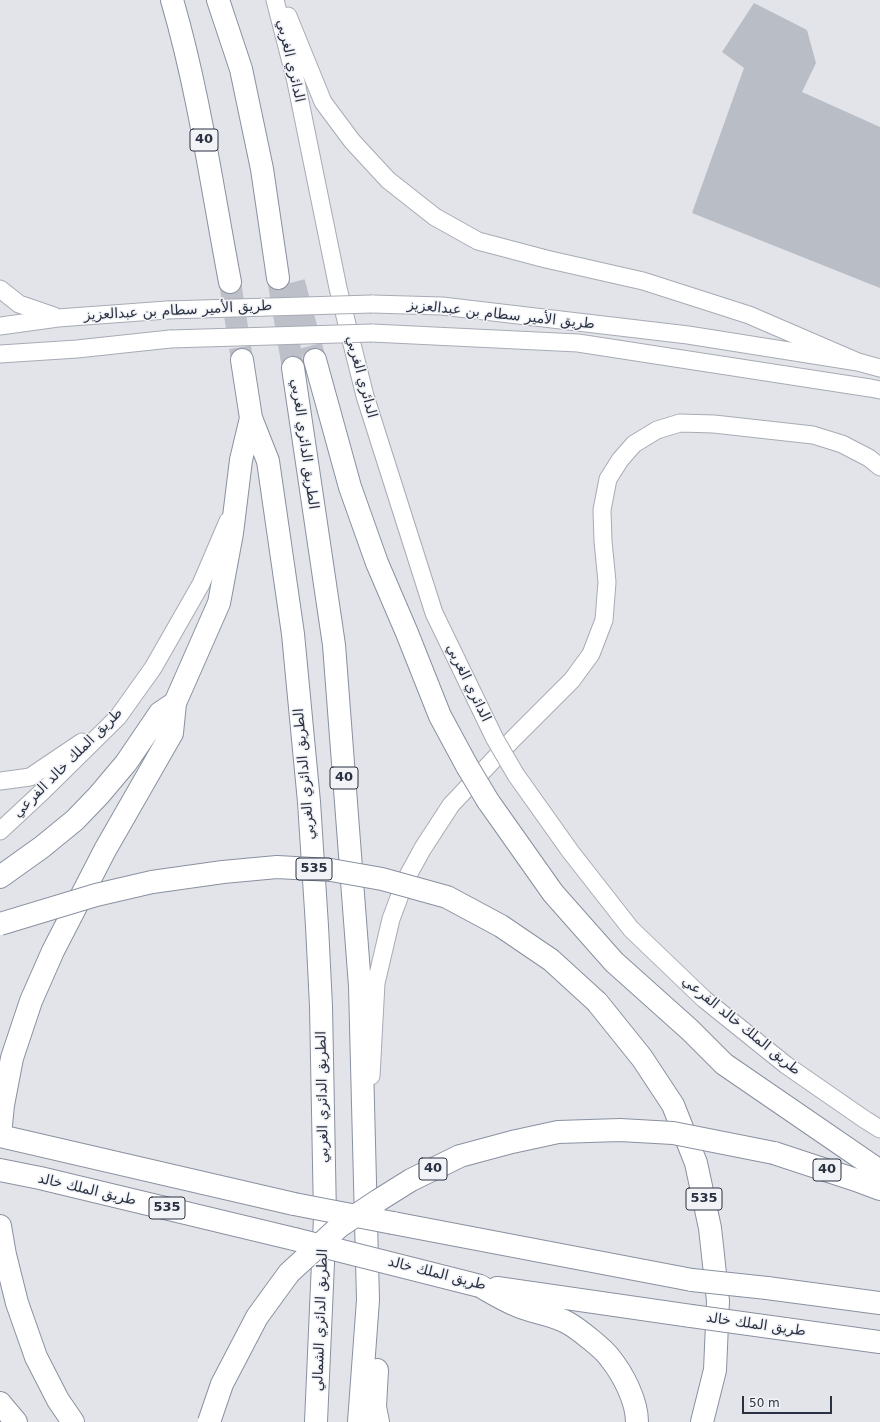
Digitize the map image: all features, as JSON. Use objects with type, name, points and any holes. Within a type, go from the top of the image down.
[{"type":"highway","name":"40","points":[[172,0],[181,32],[203,134],[230,282]]},
{"type":"highway","points":[[218,0],[241,69],[286,280]]},
{"type":"highway","name":"الطريق الدائري الغربي","points":[[242,360],[251,418],[268,461],[293,634],[308,795],[317,926],[321,1006],[325,1217]]},
{"type":"highway","name":"الطريق الدائري الغربي","points":[[315,360],[350,487],[377,563],[440,716],[488,801],[553,893],[614,962],[690,1030],[724,1064],[880,1171]]},
{"type":"highway","name":"الطريق الدائري الغربي","points":[[293,368],[334,645],[360,986],[366,1190]]},
{"type":"highway","name":"535","points":[[251,418],[241,460],[232,533],[219,603],[175,703],[172,733],[105,850],[53,952],[31,1001],[12,1058],[3,1105],[0,1135],[294,1204],[393,1223],[692,1280],[768,1288],[880,1303]]},
{"type":"highway","points":[[0,877],[42,847],[75,820],[99,795],[126,763],[160,713],[175,703]]},
{"type":"highway","name":"535","points":[[0,924],[96,894],[152,882],[223,872],[277,868],[331,870],[382,879],[447,897],[501,926],[551,960],[598,1002],[642,1058],[673,1105],[696,1163],[710,1228],[718,1302],[715,1370],[702,1422]]},
{"type":"highway","name":"40","points":[[209,1422],[222,1384],[257,1317],[289,1273],[340,1226],[411,1180],[460,1156],[512,1142],[558,1132],[620,1130],[673,1133],[774,1153],[880,1189]]},
{"type":"highway","name":"طريق الملك خالد","points":[[0,1170],[40,1178],[294,1238],[480,1286],[880,1342]]},
{"type":"highway","name":"40","points":[[358,1422],[368,1300],[366,1190]]},
{"type":"highway","name":"الطريق الدائري الشمالي","points":[[316,1422],[325,1217]]},
{"type":"highway","points":[[0,1226],[5,1255],[17,1303],[36,1357],[58,1400],[73,1422]]},
{"type":"highway","points":[[480,1286],[519,1306],[550,1315],[569,1323],[610,1357],[627,1385],[637,1412],[637,1422]]},
{"type":"highway","name":"40","points":[[368,1300],[378,1342],[375,1407],[378,1422]]},
{"type":"highway","points":[[0,1403],[16,1422]]},
{"type":"street","name":"الدائري الغربي","points":[[275,0],[296,82],[338,288],[366,396],[434,613],[495,740],[516,775]]},
{"type":"street","points":[[282,0],[323,102],[352,141],[388,180],[435,217],[478,241],[546,259],[643,281],[749,314],[858,362]]},
{"type":"street","points":[[0,289],[19,304],[58,318]]},
{"type":"street","name":"طريق الأمير سطام بن عبدالعزيز","points":[[0,326],[58,318],[167,310],[372,304],[449,307],[688,335],[858,362],[880,368]]},
{"type":"street","name":"طريق الأمير سطام بن عبدالعزيز","points":[[0,354],[77,349],[170,339],[372,333],[578,344],[880,390]]},
{"type":"street","points":[[0,364],[77,349]]},
{"type":"street","points":[[366,1190],[376,983],[391,919],[406,880],[423,848],[451,805],[513,739],[572,680],[591,654],[604,620],[607,582],[602,510],[608,479],[620,460],[634,444],[657,430],[680,423],[714,424],[813,435],[842,444],[869,458],[880,467]]},
{"type":"street","name":"طريق الملك خالد الفرعي","points":[[0,831],[118,717],[153,668],[201,584],[236,504]]},
{"type":"street","points":[[0,781],[30,777],[118,717]]},
{"type":"street","name":"طريق الملك خالد الفرعي","points":[[516,775],[570,851],[631,929],[704,999],[786,1065],[880,1129]]},
{"type":"building","points":[[754,3],[807,30],[816,63],[802,92],[880,127],[880,288],[692,213],[744,68],[722,52]]},
{"type":"tunnel","points":[[278,278],[293,368]]},
{"type":"tunnel","points":[[230,282],[242,360]]},
{"type":"tunnel","points":[[294,282],[315,360]]}]
